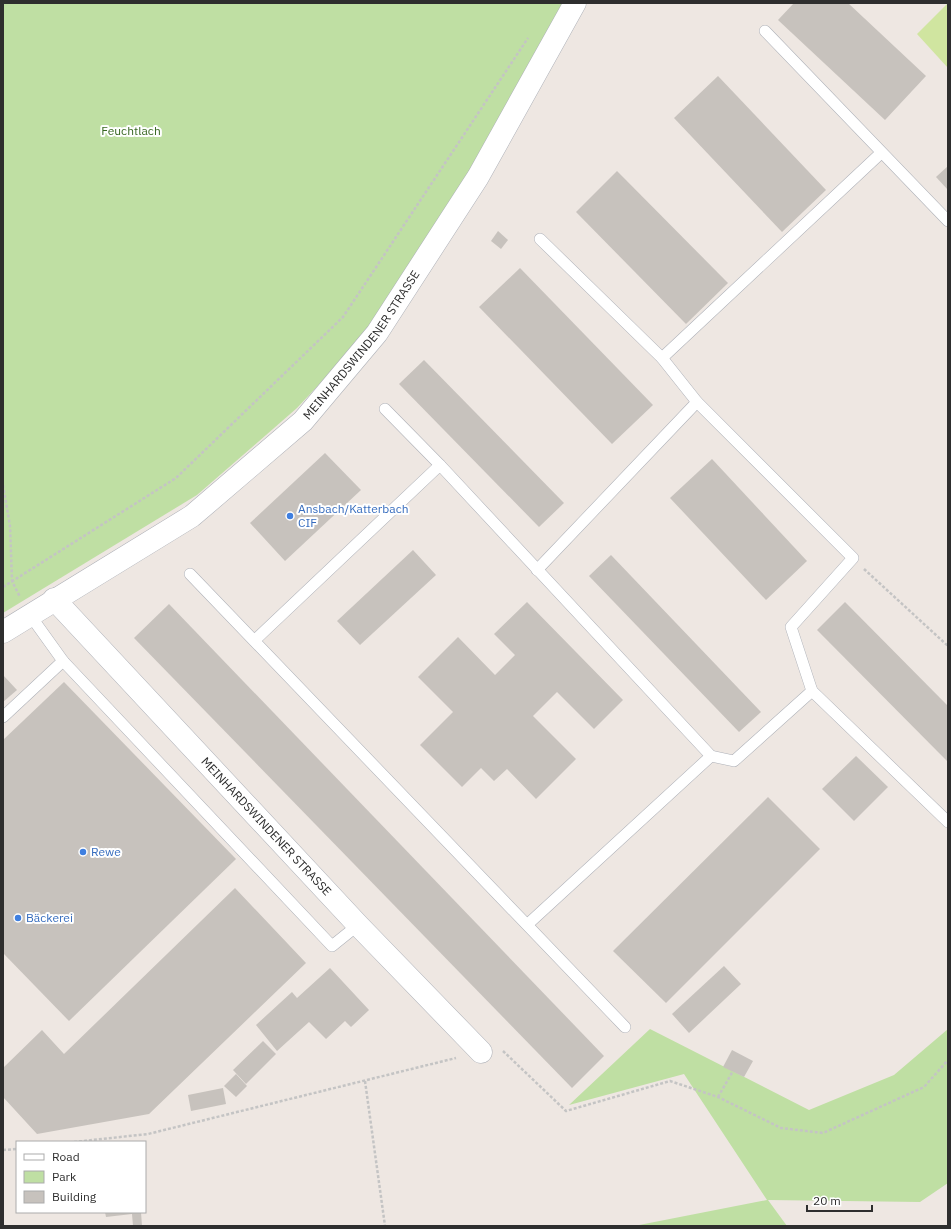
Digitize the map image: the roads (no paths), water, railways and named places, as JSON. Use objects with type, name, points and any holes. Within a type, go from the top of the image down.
[{"type":"street","name":"MEINHARDSWINDENER STRASSE","points":[[3,632],[54,599],[192,516],[303,421],[377,333],[478,177],[575,3]]},
{"type":"street","name":"MEINHARDSWINDENER STRASSE","points":[[54,599],[358,925],[481,1052]]},
{"type":"lane","points":[[765,31],[948,221]]},
{"type":"lane","points":[[662,358],[881,153]]},
{"type":"lane","points":[[540,240],[662,358],[697,402],[853,558],[791,627],[812,691],[948,822]]},
{"type":"lane","points":[[537,570],[697,402]]},
{"type":"lane","points":[[385,409],[440,465],[711,756],[734,761],[812,691]]},
{"type":"lane","points":[[255,640],[440,465]]},
{"type":"lane","points":[[190,574],[528,924],[625,1027]]},
{"type":"lane","points":[[30,615],[63,661],[332,946],[358,925]]},
{"type":"lane","points":[[3,718],[63,661]]},
{"type":"lane","points":[[528,924],[711,756]]},
{"type":"place","name":"Ansbach/Katterbach CIF","points":[[290,516]]},
{"type":"place","name":"Rewe","points":[[83,852]]},
{"type":"place","name":"Bäckerei","points":[[18,918]]},
{"type":"park label","name":"Feuchtlach","points":[[131,131]]}]
